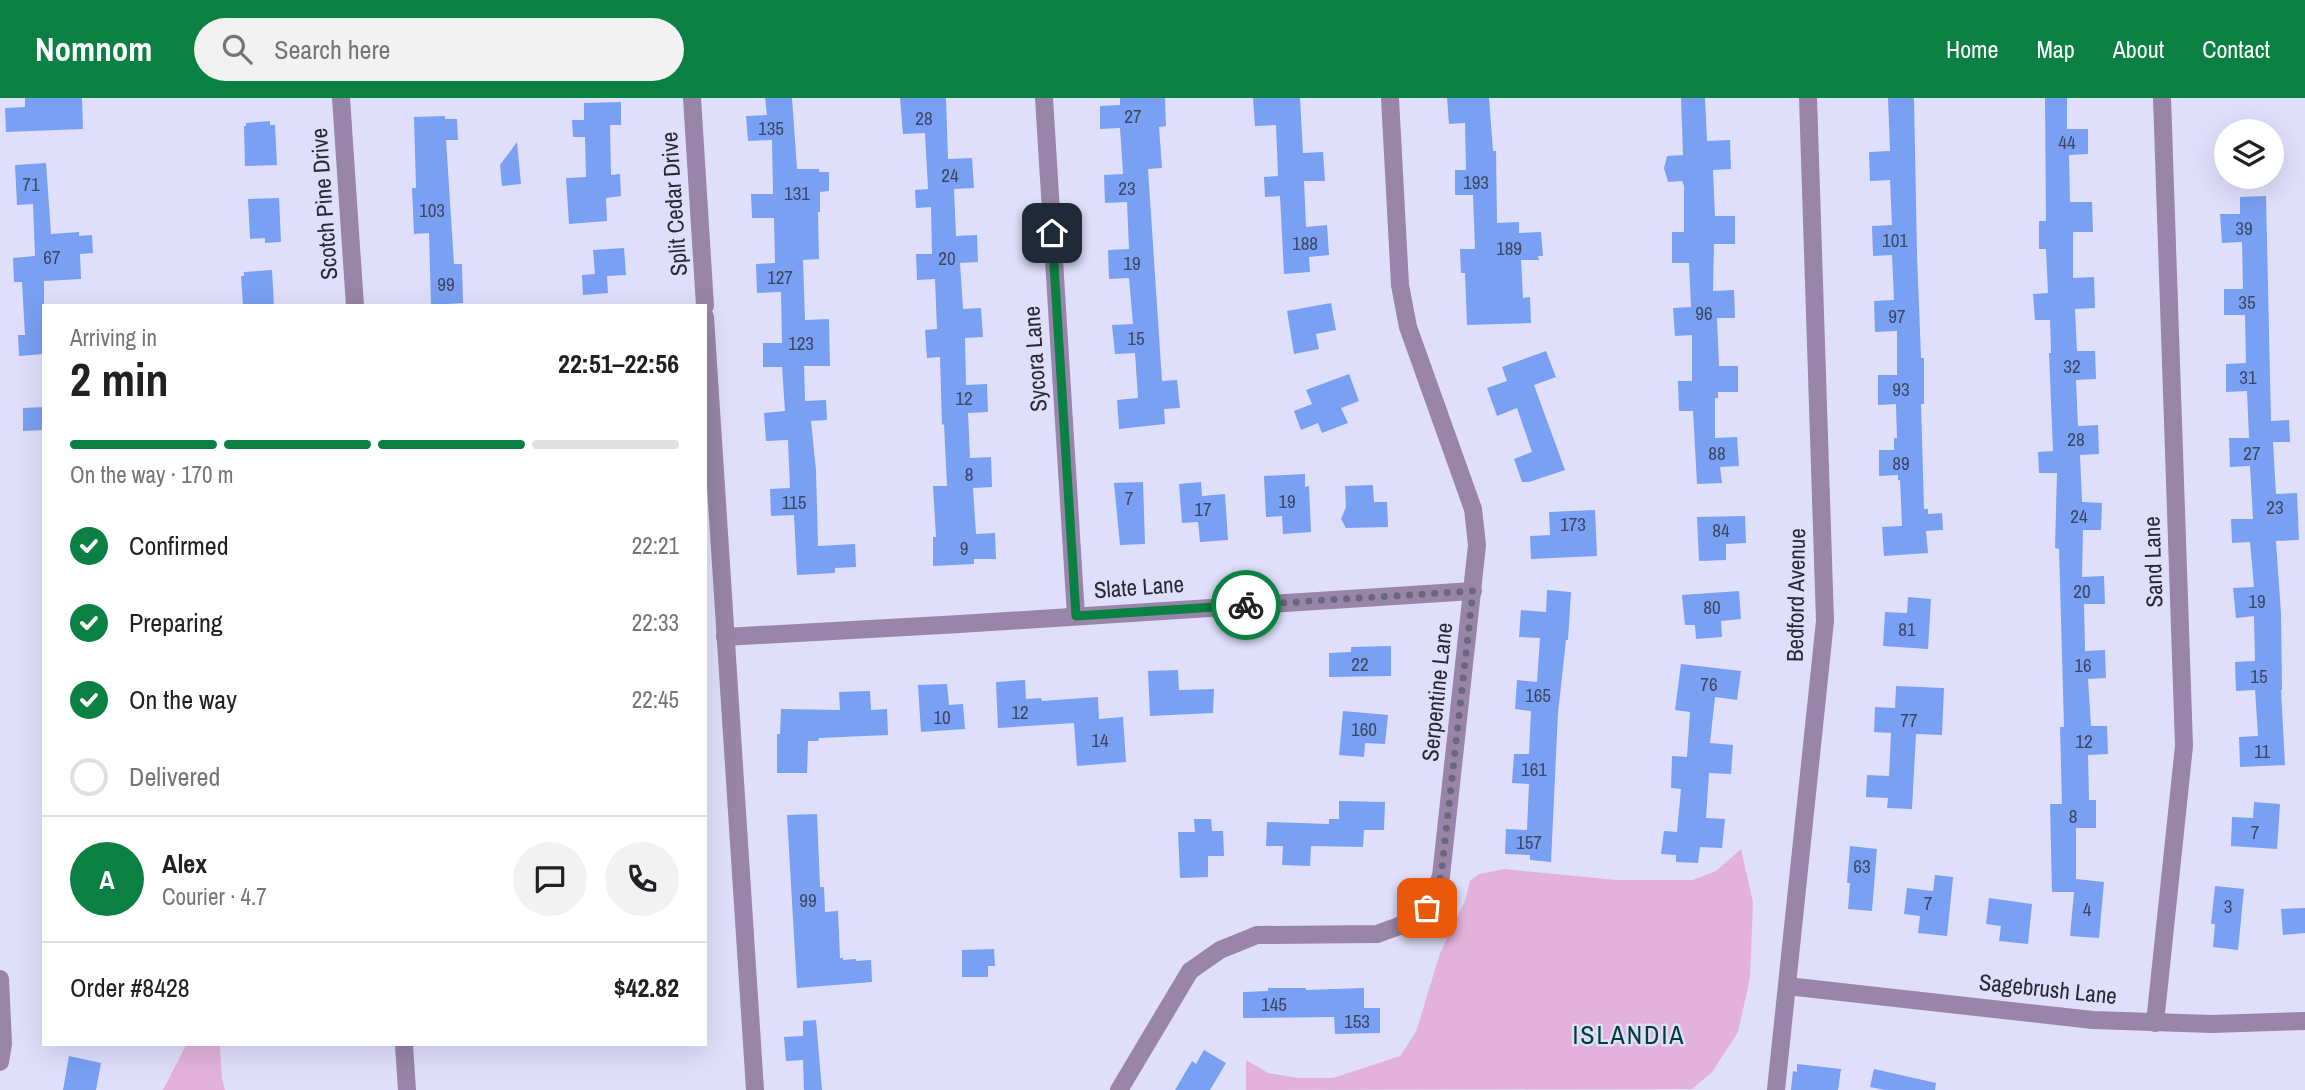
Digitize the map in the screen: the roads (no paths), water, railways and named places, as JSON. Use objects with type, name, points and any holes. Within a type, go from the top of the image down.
[{"type":"street","name":"Scotch Pine Drive","points":[[341,98],[355,304]]},
{"type":"street","name":"Split Cedar Drive","points":[[692,98],[705,304]]},
{"type":"street","name":"Sycora Lane","points":[[1044,98],[1076,616]]},
{"type":"street","name":"Serpentine Lane","points":[[1119,1090],[1190,971],[1220,950],[1257,934],[1377,934],[1410,922],[1427,908],[1441,876],[1477,545],[1473,509],[1408,327],[1400,285],[1390,98]]},
{"type":"street","name":"Bedford Avenue","points":[[1776,1090],[1825,621],[1808,98]]},
{"type":"street","name":"Sand Lane","points":[[2155,1023],[2184,746],[2162,98]]},
{"type":"street","points":[[707,349],[755,1090]]},
{"type":"street","name":"Slate Lane","points":[[725,637],[1473,591]]},
{"type":"street","points":[[0,979],[3,1044],[0,1062]]},
{"type":"street","name":"Sagebrush Lane","points":[[1787,986],[2093,1020],[2155,1023],[2305,1021]]},
{"type":"street","points":[[404,1046],[407,1090]]},
{"type":"district","name":"ISLANDIA","points":[[1629,1035]]}]
